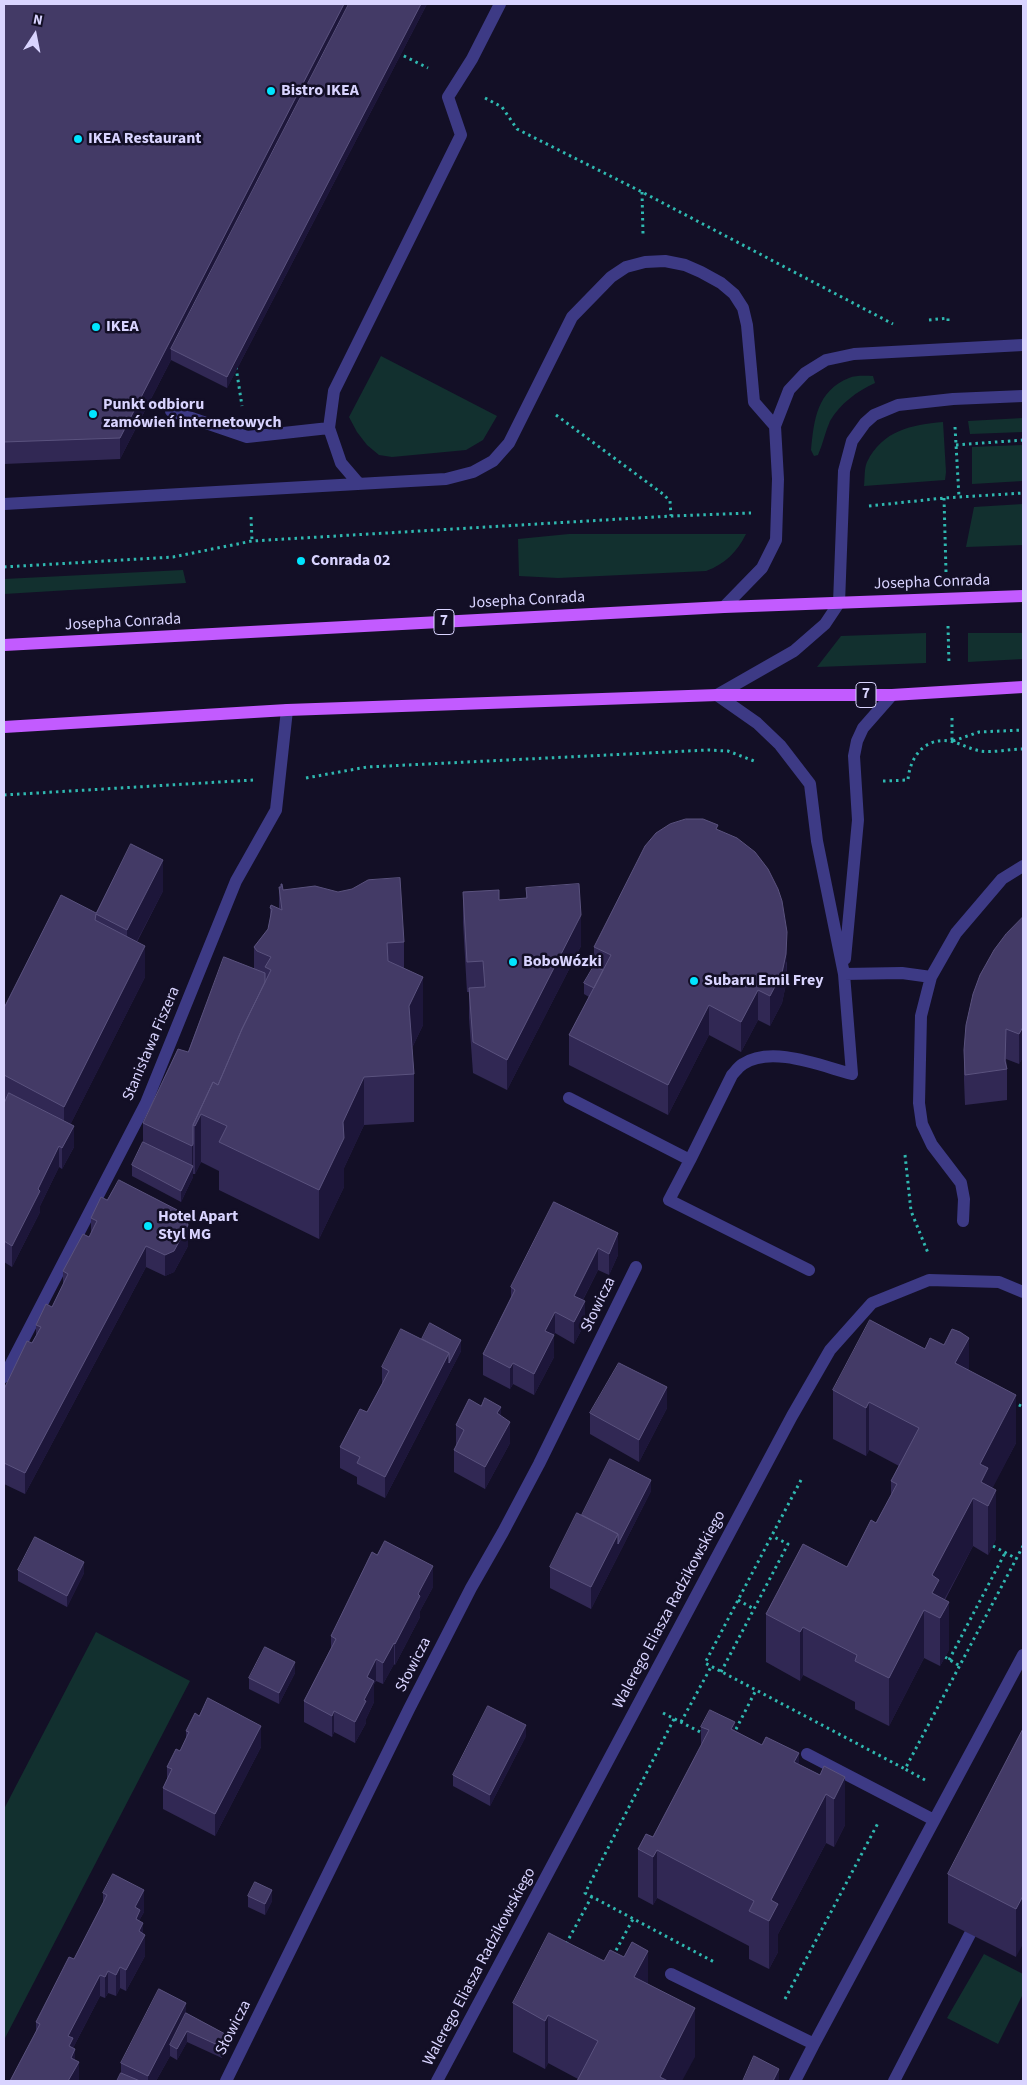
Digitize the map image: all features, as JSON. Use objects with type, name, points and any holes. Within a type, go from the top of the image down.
[{"type":"main road","name":"Josepha Conrada","points":[[4,645],[724,607],[1023,596]]},
{"type":"main road","name":"7","points":[[4,727],[286,710],[717,695],[892,695],[1023,687]]},
{"type":"street","points":[[359,484],[341,463],[329,428],[334,391],[461,135],[448,98],[472,59],[500,4]]},
{"type":"street","points":[[4,504],[446,479],[473,472],[493,461],[509,443],[572,317],[611,277],[626,267],[645,262],[685,265],[720,283],[734,294],[743,308],[747,326],[754,402],[775,426]]},
{"type":"street","points":[[724,607],[762,568],[776,540],[778,479],[775,426],[788,390],[805,372],[826,360],[854,354],[1023,345]]},
{"type":"street","points":[[809,1270],[669,1200],[732,1075],[742,1064],[770,1056],[786,1057],[852,1074],[844,974],[817,841],[810,784],[780,745],[757,722],[717,695],[794,651],[825,624],[840,603],[844,471],[852,441],[865,423],[874,415],[898,405],[953,399],[1023,396]]},
{"type":"street","points":[[171,411],[247,437],[329,428]]},
{"type":"street","points":[[844,974],[858,820],[854,756],[857,741],[863,728],[892,695]]},
{"type":"street","name":"Stanisława Fiszera","points":[[4,1376],[146,1103],[236,881],[276,810],[286,710]]},
{"type":"street","points":[[963,1221],[964,1199],[961,1183],[932,1145],[922,1124],[919,1103],[921,1016],[931,977],[956,933],[1002,879],[1023,866]]},
{"type":"street","points":[[844,974],[902,973],[931,977]]},
{"type":"street","points":[[569,1098],[690,1160]]},
{"type":"street","name":"Słowicza","points":[[226,2081],[414,1701],[471,1588],[512,1515],[636,1267]]},
{"type":"street","name":"Walerego Eliasza Radzikowskiego","points":[[438,2081],[792,1416],[830,1350],[872,1303],[929,1280],[999,1282],[1023,1292]]},
{"type":"street","points":[[795,2081],[1023,1656]]},
{"type":"street","points":[[807,1754],[934,1820]]},
{"type":"street","points":[[894,2081],[970,1934]]},
{"type":"street","points":[[671,1974],[814,2044]]},
{"type":"path","points":[[394,51],[428,68]]},
{"type":"path","points":[[485,98],[502,107],[517,129],[894,324]]},
{"type":"path","points":[[642,192],[643,242]]},
{"type":"path","points":[[921,321],[948,318],[948,326]]},
{"type":"path","points":[[235,359],[243,414]]},
{"type":"path","points":[[556,415],[664,494],[670,501],[671,516]]},
{"type":"path","points":[[955,426],[959,496]]},
{"type":"path","points":[[956,445],[1023,440]]},
{"type":"path","points":[[867,506],[959,496],[1023,493]]},
{"type":"path","points":[[944,498],[945,547]]},
{"type":"path","points":[[4,566],[173,557],[252,541],[750,513]]},
{"type":"path","points":[[252,523],[252,541]]},
{"type":"path","points":[[948,633],[949,664]]},
{"type":"path","points":[[952,728],[952,742]]},
{"type":"path","points":[[952,742],[979,732],[1023,730]]},
{"type":"path","points":[[887,781],[908,780],[908,768],[915,754],[924,746],[936,742],[952,742],[981,751],[1023,749]]},
{"type":"path","points":[[4,795],[278,778],[309,778],[367,767],[708,750],[728,751],[760,765]]},
{"type":"path","points":[[920,1112],[903,1139],[911,1211],[940,1280]]},
{"type":"path","points":[[1006,1398],[1023,1408]]},
{"type":"path","points":[[801,1480],[705,1663],[932,1783],[917,1812]]},
{"type":"path","points":[[721,1672],[788,1544],[772,1536]]},
{"type":"path","points":[[993,1546],[1017,1559]]},
{"type":"path","points":[[905,1769],[1023,1546]]},
{"type":"path","points":[[949,1660],[1005,1552]]},
{"type":"path","points":[[738,1600],[754,1609]]},
{"type":"path","points":[[945,1657],[960,1666]]},
{"type":"path","points":[[681,1722],[711,1667]]},
{"type":"path","points":[[731,1738],[756,1690]]},
{"type":"path","points":[[662,1713],[712,1738]]},
{"type":"path","points":[[674,1719],[585,1893],[717,1963]]},
{"type":"path","points":[[785,1999],[878,1823],[886,1828]]},
{"type":"path","points":[[612,1960],[633,1919]]},
{"type":"path","points":[[776,1994],[793,2004]]},
{"type":"green space","points":[[381,356],[497,416],[483,440],[466,450],[392,457],[379,455],[367,445],[349,417]]},
{"type":"green space","points":[[873,376],[875,383],[850,399],[834,415],[828,425],[818,455],[814,456],[811,450],[814,428],[819,407],[824,398],[830,390],[849,378]]},
{"type":"green space","points":[[1023,418],[1023,432],[970,434],[968,421]]},
{"type":"green space","points":[[943,422],[945,480],[864,486],[867,462],[881,443],[899,431],[920,425]]},
{"type":"green space","points":[[1023,445],[1023,481],[972,484],[972,447]]},
{"type":"green space","points":[[1023,504],[1023,545],[966,547],[974,507]]},
{"type":"green space","points":[[569,534],[746,534],[730,557],[706,571],[558,578],[519,576],[518,539]]},
{"type":"green space","points":[[183,570],[186,583],[4,594],[4,579]]},
{"type":"green space","points":[[926,633],[926,663],[817,667],[841,636]]},
{"type":"green space","points":[[968,633],[1023,633],[1023,659],[968,662]]},
{"type":"green space","points":[[96,1632],[190,1681],[4,2040],[4,1809]]},
{"type":"green space","points":[[984,1954],[1023,1974],[1023,1994],[998,2044],[947,2018]]},
{"type":"building","name":"IKEA","points":[[4,4],[344,4],[120,438],[4,442]]},
{"type":"building","points":[[349,4],[421,4],[227,377],[171,349]]},
{"type":"building","name":"Subaru Emil Frey","points":[[686,819],[703,819],[718,825],[716,829],[737,838],[755,852],[768,869],[782,901],[787,932],[786,954],[782,973],[770,996],[758,990],[741,1022],[709,1005],[668,1085],[569,1035],[611,955],[594,947],[645,846],[656,833],[670,824]]},
{"type":"building","points":[[131,844],[163,860],[127,930],[96,914],[95,920],[145,946],[64,1107],[4,1075],[4,1008],[61,895],[96,913]]},
{"type":"building","points":[[400,878],[404,942],[387,943],[388,961],[423,977],[409,1006],[414,1074],[364,1077],[343,1122],[344,1138],[319,1190],[219,1142],[227,1126],[201,1114],[195,1126],[193,1125],[213,1082],[218,1085],[242,1029],[271,970],[265,967],[271,957],[257,951],[254,947],[268,929],[271,905],[282,910],[279,887],[281,887],[281,884],[283,890],[315,886],[338,892],[352,889],[368,880]]},
{"type":"building","points":[[579,884],[581,915],[507,1060],[473,1042],[469,988],[485,987],[483,961],[467,962],[463,892],[499,890],[499,900],[527,898],[526,888]]},
{"type":"building","points":[[1023,917],[1023,1027],[1019,1034],[1006,1029],[1005,1061],[1007,1069],[965,1075],[966,1025],[973,994],[980,975],[994,950],[1006,934]]},
{"type":"building","points":[[224,957],[265,973],[265,982],[218,1085],[213,1082],[193,1125],[192,1146],[143,1123],[178,1049],[188,1052]]},
{"type":"building","points":[[594,966],[603,970],[594,988],[584,983]]},
{"type":"building","points":[[9,1093],[74,1126],[62,1148],[59,1146],[38,1189],[40,1191],[12,1246],[4,1241],[4,1104]]},
{"type":"building","points":[[143,1142],[193,1166],[181,1191],[132,1165]]},
{"type":"building","points":[[119,1180],[185,1214],[188,1225],[174,1251],[165,1255],[146,1246],[25,1473],[4,1463],[4,1389],[27,1341],[32,1343],[41,1327],[36,1325],[46,1304],[52,1307],[68,1274],[63,1271],[83,1234],[89,1237],[97,1221],[91,1218],[101,1197],[107,1200]]},
{"type":"building","points":[[554,1202],[618,1233],[609,1254],[598,1248],[574,1296],[585,1301],[574,1322],[555,1312],[545,1331],[554,1335],[534,1374],[513,1363],[510,1368],[483,1354],[515,1290],[511,1287]]},
{"type":"building","points":[[870,1320],[925,1349],[930,1338],[944,1345],[952,1329],[960,1332],[969,1338],[955,1363],[1016,1395],[980,1464],[988,1468],[981,1482],[996,1490],[988,1506],[973,1498],[932,1575],[939,1580],[932,1593],[949,1602],[940,1618],[924,1610],[889,1678],[855,1661],[857,1655],[803,1627],[800,1632],[766,1614],[803,1544],[847,1567],[871,1520],[876,1523],[897,1484],[891,1481],[919,1428],[869,1402],[866,1408],[833,1390]]},
{"type":"building","points":[[430,1323],[461,1340],[449,1363],[449,1353],[422,1339]]},
{"type":"building","points":[[401,1329],[449,1353],[385,1477],[357,1463],[360,1457],[340,1447],[360,1409],[367,1412],[389,1371],[382,1367]]},
{"type":"building","points":[[619,1363],[667,1387],[639,1440],[590,1413]]},
{"type":"building","points":[[485,1398],[501,1407],[497,1413],[510,1422],[485,1467],[454,1450],[464,1430],[456,1425],[469,1399],[481,1406]]},
{"type":"building","points":[[610,1459],[651,1480],[618,1544],[618,1534],[582,1515]]},
{"type":"building","points":[[577,1513],[618,1534],[591,1587],[550,1567]]},
{"type":"building","points":[[35,1537],[84,1562],[67,1596],[18,1570]]},
{"type":"building","points":[[385,1541],[433,1566],[395,1644],[383,1663],[376,1659],[367,1677],[374,1681],[355,1722],[334,1711],[332,1716],[304,1701],[336,1639],[331,1636],[372,1552],[377,1555]]},
{"type":"building","points":[[265,1647],[295,1662],[279,1693],[249,1678]]},
{"type":"building","points":[[208,1698],[261,1726],[215,1814],[163,1788],[172,1769],[167,1767],[176,1749],[180,1751],[189,1732],[186,1731],[195,1713],[199,1716]]},
{"type":"building","points":[[488,1706],[526,1725],[490,1795],[453,1775]]},
{"type":"building","points":[[710,1710],[735,1722],[731,1729],[762,1745],[766,1737],[799,1753],[794,1762],[820,1775],[824,1766],[845,1777],[834,1799],[826,1794],[771,1900],[778,1904],[769,1921],[749,1911],[754,1901],[657,1850],[653,1857],[638,1849],[646,1834],[653,1837],[709,1730],[701,1727]]},
{"type":"building","points":[[1023,1729],[1023,1896],[1016,1909],[948,1874]]},
{"type":"building","points":[[113,1874],[144,1890],[135,1907],[140,1910],[136,1919],[143,1923],[139,1931],[145,1935],[126,1970],[120,1967],[116,1975],[108,1971],[105,1977],[100,1975],[68,2036],[73,2038],[69,2046],[75,2049],[71,2058],[79,2062],[68,2081],[10,2081],[40,2024],[36,2022],[69,1957],[74,1959],[107,1895],[103,1893]]},
{"type":"building","points":[[255,1882],[272,1890],[265,1904],[248,1896]]},
{"type":"building","points":[[549,1933],[604,1961],[610,1950],[624,1957],[632,1942],[648,1951],[634,1977],[695,2008],[660,2077],[668,2081],[577,2081],[598,2041],[548,2015],[545,2021],[513,2003]]},
{"type":"building","points":[[159,1989],[186,2003],[148,2076],[121,2063]]},
{"type":"building","points":[[186,2013],[227,2035],[222,2047],[187,2031],[177,2049],[170,2045]]},
{"type":"building","points":[[754,2056],[779,2069],[773,2081],[743,2081]]},
{"type":"building","points":[[121,2073],[140,2081],[117,2081]]},
{"type":"place","name":"Bistro IKEA","points":[[271,91]]},
{"type":"place","name":"IKEA Restaurant","points":[[78,139]]},
{"type":"place","name":"IKEA","points":[[96,327]]},
{"type":"place","name":"Punkt odbioru zamówień internetowych","points":[[93,414]]},
{"type":"place","name":"Conrada 02","points":[[301,561]]},
{"type":"place","name":"BoboWózki","points":[[513,962]]},
{"type":"place","name":"Subaru Emil Frey","points":[[694,981]]},
{"type":"place","name":"Hotel Apart Styl MG","points":[[148,1226]]}]
